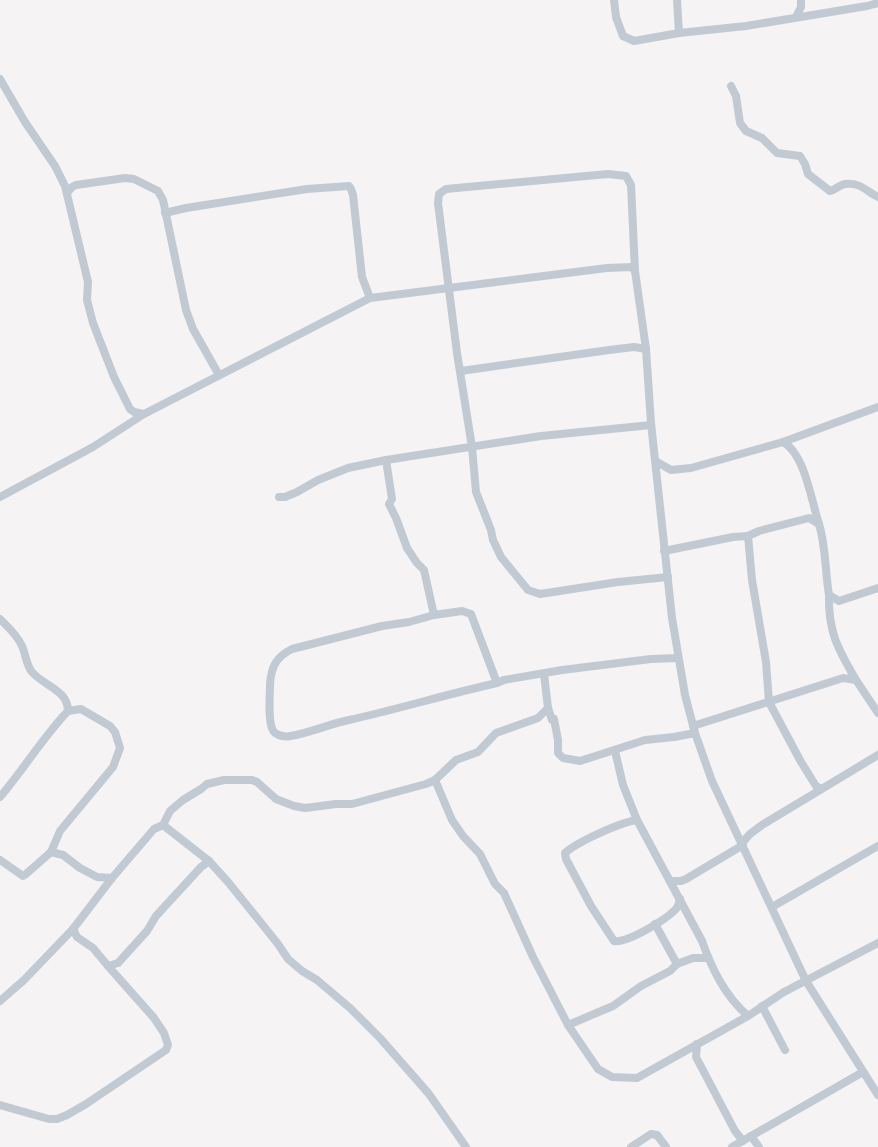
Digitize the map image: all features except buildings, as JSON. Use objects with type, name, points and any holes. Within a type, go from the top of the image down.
[{"type":"street","points":[[614,0],[616,17],[625,38],[634,41],[679,33],[746,26],[878,2]]},
{"type":"street","points":[[677,0],[679,33]]},
{"type":"street","points":[[850,8],[857,0]]},
{"type":"street","points":[[796,17],[801,3]]},
{"type":"street","points":[[801,3],[807,15]]},
{"type":"street","points":[[0,79],[25,122],[55,166],[67,194],[88,282],[87,300],[96,331],[114,377],[130,409],[144,414]]},
{"type":"street","points":[[731,86],[736,96],[740,123],[746,131],[762,138],[777,153],[800,156],[808,174],[830,191],[842,184],[855,184],[878,198]]},
{"type":"street","points":[[668,577],[618,582],[540,594],[528,590],[501,557],[476,492],[472,447],[448,289],[438,199],[442,192],[458,187],[501,185],[608,174],[626,176],[631,185],[635,271],[646,349],[664,551],[668,577],[678,658],[694,730],[712,781],[806,981],[878,1095]]},
{"type":"street","points":[[67,194],[72,186],[125,178],[134,179],[158,191],[163,200],[186,310],[193,329],[219,375]]},
{"type":"street","points":[[165,213],[195,206],[307,189],[349,186],[353,195],[362,277],[370,298]]},
{"type":"street","points":[[0,497],[93,447],[144,414],[370,298],[607,268],[632,267],[635,271]]},
{"type":"street","points":[[461,371],[608,350],[634,347],[646,349]]},
{"type":"street","points":[[658,480],[672,470],[691,468],[783,442],[878,407]]},
{"type":"street","points":[[279,497],[285,497],[298,492],[318,480],[348,468],[386,460],[541,436],[652,425]]},
{"type":"street","points":[[794,450],[796,437]]},
{"type":"street","points":[[783,442],[794,450],[800,462],[819,524],[825,548],[831,629],[839,650],[878,713]]},
{"type":"street","points":[[386,460],[392,499],[389,504],[407,548],[416,563],[424,570],[434,615]]},
{"type":"street","points":[[656,462],[672,470]]},
{"type":"street","points":[[664,551],[748,536],[759,531],[809,518],[815,511]]},
{"type":"street","points":[[809,518],[819,524]]},
{"type":"street","points":[[748,536],[752,580],[766,662],[769,702],[801,762],[818,789]]},
{"type":"street","points":[[829,609],[839,601],[878,588]]},
{"type":"street","points":[[830,596],[839,601]]},
{"type":"street","points":[[497,683],[471,614],[462,611],[434,615],[409,622],[382,626],[286,652],[278,658],[271,671],[271,728],[274,733],[288,737],[323,729],[347,720],[497,683],[504,680],[651,659],[678,658]]},
{"type":"street","points":[[0,619],[13,632],[22,645],[32,672],[61,694],[68,706],[68,711]]},
{"type":"street","points":[[544,674],[548,708],[552,720],[554,719],[558,740],[558,753],[563,758],[580,761],[645,740],[674,737],[769,702],[843,678],[856,680]]},
{"type":"street","points":[[0,1001],[24,980],[74,929],[112,878],[154,829],[163,825],[170,811],[182,800],[207,784],[224,780],[252,780],[257,782],[276,799],[294,806],[306,808],[352,804],[435,780],[456,760],[478,752],[496,733],[538,718],[548,708]]},
{"type":"street","points":[[0,797],[68,711],[81,709],[110,726],[115,732],[120,748],[112,767],[60,831],[50,852],[23,876],[0,860]]},
{"type":"street","points":[[615,751],[623,785],[638,820],[702,940],[717,976],[735,1004],[748,1016]]},
{"type":"street","points":[[670,881],[680,881],[743,844],[757,828],[818,789],[878,755]]},
{"type":"street","points":[[435,780],[452,820],[463,836],[480,854],[494,884],[504,893],[533,957],[568,1025],[598,1069],[612,1077],[637,1078],[748,1016],[784,992],[876,946]]},
{"type":"street","points":[[638,820],[607,829],[568,850],[565,855],[591,906],[614,941],[619,942],[639,934],[674,912],[680,899]]},
{"type":"street","points":[[163,825],[209,861],[249,907],[288,958],[350,1008],[380,1038],[429,1094],[462,1146]]},
{"type":"street","points":[[772,907],[878,846]]},
{"type":"street","points":[[50,852],[63,855],[97,877],[112,878]]},
{"type":"street","points":[[108,966],[118,963],[147,930],[156,916],[201,867],[209,861]]},
{"type":"street","points":[[676,891],[680,881]]},
{"type":"street","points":[[674,912],[687,912]]},
{"type":"street","points":[[655,924],[678,964]]},
{"type":"street","points":[[0,1106],[49,1119],[57,1119],[86,1104],[166,1050],[168,1045],[167,1039],[159,1026],[93,948],[77,937],[74,929]]},
{"type":"street","points":[[568,1025],[613,1006],[641,986],[678,964],[693,958],[708,958]]},
{"type":"street","points":[[762,1006],[785,1050]]},
{"type":"street","points":[[697,1044],[696,1057],[735,1131],[743,1140]]},
{"type":"street","points":[[732,1147],[864,1072]]},
{"type":"street","points":[[631,1147],[651,1134],[657,1135],[666,1147]]},
{"type":"street","points":[[751,1136],[759,1147]]}]
